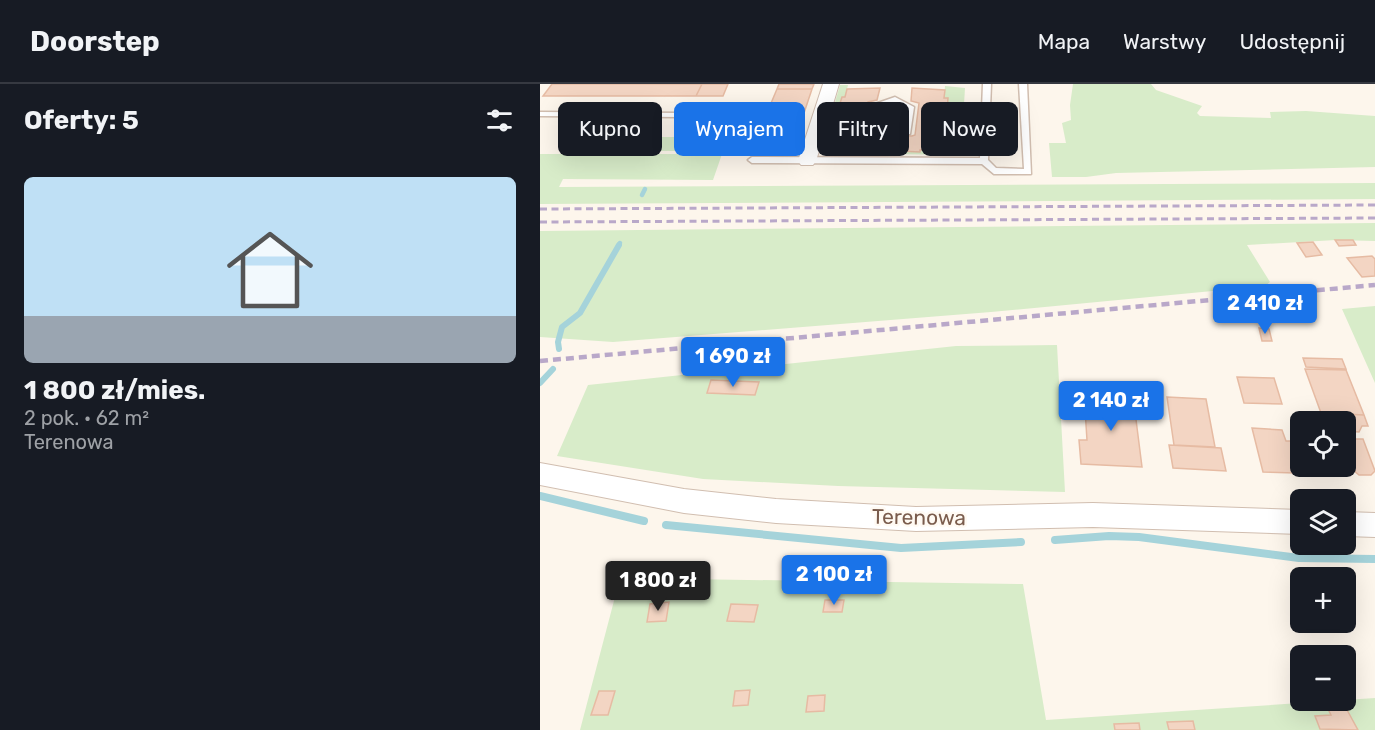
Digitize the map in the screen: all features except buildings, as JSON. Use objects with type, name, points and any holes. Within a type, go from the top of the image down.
[{"type":"street","points":[[807,161],[831,84]]},
{"type":"street","name":"Terenowa","points":[[540,474],[676,500],[776,511],[916,519],[1093,515],[1290,522]]},
{"type":"street","points":[[1356,524],[1375,525]]},
{"type":"lane","points":[[984,161],[987,84]]},
{"type":"lane","points":[[752,160],[984,161],[994,171],[1028,172],[1023,84]]},
{"type":"lane","points":[[895,99],[910,107],[907,132],[870,132],[875,107],[895,99]]},
{"type":"lane","points":[[540,114],[674,115]]},
{"type":"green space","points":[[1073,84],[1151,84],[1156,90],[1202,106],[1197,113],[1200,116],[1271,118],[1270,112],[1306,111],[1375,116],[1375,167],[1116,173],[1086,177],[1052,177],[1049,143],[1066,143],[1062,123],[1071,120],[1070,105]]},
{"type":"green space","points":[[840,85],[848,85],[845,97],[842,97],[841,102],[835,102]]},
{"type":"green space","points":[[945,86],[965,88],[964,102],[948,102],[948,98],[944,98]]},
{"type":"green space","points":[[662,137],[674,137],[674,151],[662,151]]},
{"type":"green space","points":[[921,150],[921,154],[909,154],[909,152]]},
{"type":"green space","points":[[540,154],[558,154],[558,156],[674,154],[674,156],[721,156],[713,180],[563,179],[559,187],[1375,183],[1375,199],[540,204]]},
{"type":"green space","points":[[1375,223],[1375,241],[1336,240],[1247,245],[1270,282],[1265,286],[991,312],[613,342],[540,337],[540,231]]},
{"type":"green space","points":[[1375,306],[1375,383],[1342,309]]},
{"type":"green space","points":[[1057,345],[1065,492],[838,486],[703,479],[557,456],[588,385],[956,346]]},
{"type":"green space","points":[[620,578],[1023,584],[1046,720],[1290,704],[1290,711],[1356,711],[1356,699],[1375,698],[1375,730],[580,730]]},
{"type":"waterway","points":[[642,195],[645,189]]},
{"type":"waterway","points":[[559,349],[558,342],[562,327],[580,313],[619,245]]},
{"type":"waterway","points":[[540,383],[553,369]]},
{"type":"waterway","points":[[540,496],[644,521]]},
{"type":"waterway","points":[[666,525],[901,548],[1021,542]]},
{"type":"waterway","points":[[1055,540],[1109,536],[1139,537],[1299,558],[1375,559]]},
{"type":"railway","points":[[540,209],[1375,205]]},
{"type":"railway","points":[[540,222],[1375,218]]},
{"type":"railway","points":[[540,361],[1375,285]]}]
